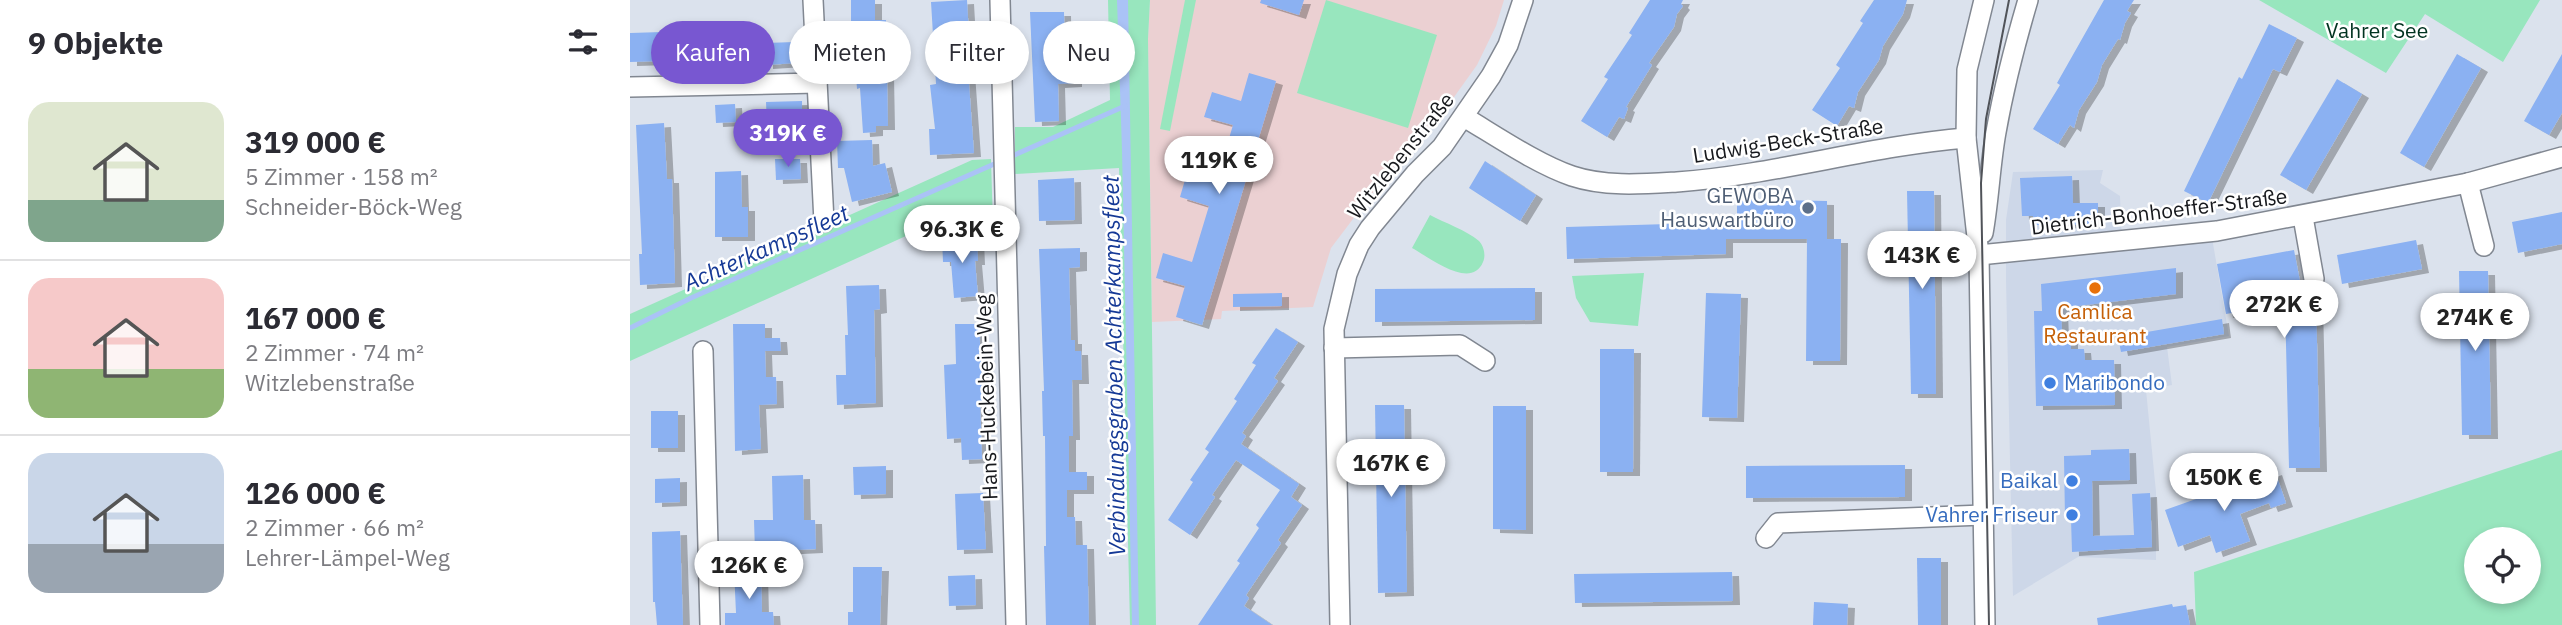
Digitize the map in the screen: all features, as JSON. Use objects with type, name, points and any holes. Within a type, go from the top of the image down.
[{"type":"street","points":[[813,0],[814,21]]},
{"type":"street","name":"Hans-Huckebein-Weg","points":[[1000,0],[1016,625]]},
{"type":"street","name":"Witzlebenstraße","points":[[1340,625],[1334,348],[1337,310],[1347,274],[1359,245],[1370,228],[1415,174],[1442,147],[1492,76],[1508,45],[1523,0]]},
{"type":"street","points":[[1984,0],[1968,70],[1966,138],[1979,255],[1985,625]]},
{"type":"street","points":[[1979,255],[2006,79],[2028,0]]},
{"type":"street","points":[[630,87],[789,84]]},
{"type":"street","points":[[817,84],[824,222]]},
{"type":"street","name":"Ludwig-Beck-Straße","points":[[1464,117],[1572,176],[1643,184],[1728,178],[1915,142],[1966,138]]},
{"type":"street","name":"Dietrich-Bonhoeffer-Straße","points":[[1979,255],[2217,231],[2468,183],[2562,157]]},
{"type":"street","points":[[2468,183],[2484,246]]},
{"type":"street","name":"Dietrich-Bonhoeffer-Straße","points":[[2303,216],[2314,279]]},
{"type":"street","points":[[1334,348],[1460,345],[1485,361]]},
{"type":"street","points":[[703,351],[710,625]]},
{"type":"street","points":[[1766,538],[1778,523],[1983,515]]},
{"type":"shaded area","points":[[1150,0],[1504,0],[1496,26],[1477,65],[1439,118],[1384,178],[1331,248],[1313,307],[1222,311],[1221,319],[1152,322],[1148,39]]},
{"type":"shaded area","points":[[2103,170],[2100,183],[2120,196],[2122,243],[2211,232],[2229,336],[2167,347],[2172,385],[2146,390],[2156,492],[2156,560],[2078,557],[2013,596],[2006,220],[2013,172]]},
{"type":"green space","points":[[1108,0],[1150,0],[1148,39],[1156,625],[1130,625],[1119,168],[1015,174],[1015,127],[1053,127],[1110,100],[1110,84],[1135,84],[1135,21],[1108,21]]},
{"type":"green space","points":[[1185,0],[1196,0],[1170,131],[1160,129]]},
{"type":"green space","points":[[1326,0],[1437,35],[1408,128],[1297,93]]},
{"type":"green space","name":"Vahrer See","points":[[2259,0],[2540,0],[2503,62],[2425,14],[2386,73]]},
{"type":"green space","points":[[991,159],[993,226],[917,231],[630,361],[630,314],[972,160]]},
{"type":"green space","points":[[1430,215],[1479,241],[1484,257],[1477,270],[1460,273],[1412,248]]},
{"type":"green space","points":[[1644,273],[1638,326],[1590,322],[1576,298],[1572,276]]},
{"type":"green space","points":[[2562,450],[2562,625],[2196,625],[2194,572]]},
{"type":"water","points":[[1117,0],[1128,0],[1128,21],[1118,21]]},
{"type":"water","points":[[1120,84],[1129,84],[1139,625],[1132,625]]},
{"type":"building","points":[[851,0],[875,0],[875,20],[886,21],[851,21]]},
{"type":"building","points":[[967,0],[968,21],[932,21],[931,2]]},
{"type":"building","points":[[1261,0],[1304,0],[1299,15],[1260,3]]},
{"type":"building","points":[[1650,0],[1683,0],[1683,6],[1677,14],[1674,27],[1649,63],[1652,65],[1626,107],[1628,108],[1624,119],[1619,117],[1607,137],[1581,121],[1608,79],[1604,77],[1632,35],[1629,33]]},
{"type":"building","points":[[1874,0],[1907,0],[1903,14],[1883,46],[1879,60],[1858,92],[1854,108],[1849,106],[1837,126],[1812,110],[1840,68],[1836,65],[1863,23],[1860,21]]},
{"type":"building","points":[[2104,0],[2134,0],[2127,11],[2131,13],[2120,40],[2118,39],[2102,65],[2097,82],[2079,110],[2074,128],[2070,125],[2058,144],[2033,129],[2060,85],[2057,83]]},
{"type":"building","points":[[1030,12],[1064,12],[1064,21],[1043,21],[1043,84],[1058,84],[1059,121],[1035,122]]},
{"type":"building","points":[[2269,24],[2297,38],[2280,72],[2273,69],[2208,203],[2184,191],[2239,77],[2242,79]]},
{"type":"building","points":[[651,32],[651,61],[630,62],[630,33]]},
{"type":"building","points":[[789,42],[789,64],[775,64],[775,43]]},
{"type":"building","points":[[2457,54],[2481,68],[2424,167],[2400,153]]},
{"type":"building","points":[[2562,54],[2562,113],[2549,135],[2524,121]]},
{"type":"building","points":[[1249,73],[1276,81],[1202,325],[1176,317],[1185,286],[1156,278],[1163,253],[1192,262],[1209,206],[1180,197],[1187,173],[1216,182],[1233,125],[1204,117],[1212,92],[1241,101]]},
{"type":"building","points":[[2337,79],[2362,94],[2306,190],[2280,175]]},
{"type":"building","points":[[857,84],[887,84],[888,126],[876,126],[876,132],[863,133],[860,88],[857,89]]},
{"type":"building","points":[[969,84],[974,153],[930,155],[929,129],[935,129],[930,85]]},
{"type":"building","points":[[802,101],[802,124],[767,125],[766,102]]},
{"type":"building","points":[[735,104],[736,122],[716,123],[715,105]]},
{"type":"building","points":[[664,123],[667,179],[672,179],[675,283],[640,285],[639,254],[642,254],[636,125]]},
{"type":"building","points":[[872,140],[873,166],[885,163],[892,192],[852,202],[844,168],[838,168],[837,141]]},
{"type":"building","points":[[775,159],[800,159],[801,179],[776,180]]},
{"type":"building","points":[[1485,161],[1536,195],[1520,221],[1469,188]]},
{"type":"building","points":[[741,171],[742,207],[748,207],[748,237],[715,237],[715,172]]},
{"type":"building","points":[[2072,176],[2073,203],[2098,203],[2098,224],[2034,225],[2033,216],[2022,216],[2020,178]]},
{"type":"building","points":[[1074,178],[1075,220],[1039,221],[1038,180]]},
{"type":"building","points":[[1907,191],[1934,191],[1936,394],[1911,394]]},
{"type":"building","points":[[1737,199],[1827,201],[1827,239],[1841,239],[1840,361],[1806,361],[1807,239],[1726,239],[1726,254],[1567,259],[1566,227],[1737,222]]},
{"type":"building","points":[[2562,212],[2562,244],[2518,253],[2512,222]]},
{"type":"building","points":[[977,237],[978,261],[975,261],[978,296],[954,298],[951,262],[943,262],[942,238]]},
{"type":"building","points":[[2416,240],[2422,269],[2342,284],[2337,255]]},
{"type":"building","points":[[1080,248],[1080,267],[1069,268],[1071,340],[1075,340],[1075,351],[1081,351],[1082,380],[1072,380],[1073,436],[1069,436],[1069,472],[1087,472],[1087,490],[1067,490],[1067,517],[1075,517],[1076,545],[1087,545],[1089,625],[1046,625],[1045,436],[1039,249]]},
{"type":"building","points":[[2294,250],[2304,302],[2316,301],[2320,468],[2289,468],[2285,304],[2226,314],[2217,264]]},
{"type":"building","points":[[2176,268],[2176,294],[2061,308],[2062,335],[2071,335],[2071,349],[2084,349],[2085,360],[2114,360],[2115,405],[2036,406],[2034,311],[2042,311],[2041,284]]},
{"type":"building","points":[[2459,271],[2488,271],[2491,435],[2462,435]]},
{"type":"building","points":[[879,285],[880,309],[874,310],[876,403],[837,405],[836,375],[846,375],[846,286]]},
{"type":"building","points":[[1535,288],[1535,320],[1375,322],[1375,289]]},
{"type":"building","points":[[1282,293],[1282,306],[1233,307],[1233,294]]},
{"type":"building","points":[[1706,293],[1741,294],[1737,418],[1702,417]]},
{"type":"building","points":[[2222,319],[2224,334],[2121,352],[2118,337]]},
{"type":"building","points":[[733,324],[765,324],[765,338],[780,338],[781,351],[765,351],[766,377],[776,377],[777,404],[759,405],[761,449],[735,451]]},
{"type":"building","points":[[955,324],[979,324],[983,402],[980,402],[982,459],[962,460],[961,438],[947,439],[944,365],[956,364]]},
{"type":"building","points":[[1276,328],[1298,342],[1274,378],[1278,381],[1242,433],[1246,436],[1241,444],[1299,484],[1291,497],[1302,505],[1278,540],[1281,543],[1246,595],[1249,598],[1244,606],[1272,625],[1198,625],[1240,563],[1237,561],[1259,528],[1256,525],[1280,490],[1236,460],[1212,495],[1215,497],[1190,535],[1168,520],[1209,452],[1205,449],[1237,401],[1234,399],[1256,365],[1252,363]]},
{"type":"building","points":[[1600,349],[1634,349],[1633,472],[1600,472]]},
{"type":"building","points":[[1375,405],[1404,405],[1407,592],[1378,593]]},
{"type":"building","points":[[1493,406],[1526,406],[1526,530],[1493,529]]},
{"type":"building","points":[[651,411],[678,411],[678,448],[651,448]]},
{"type":"building","points":[[2129,449],[2130,480],[2092,481],[2093,536],[2134,535],[2132,494],[2150,493],[2152,547],[2072,552],[2071,519],[2065,519],[2064,456],[2091,455],[2091,450]]},
{"type":"building","points":[[1905,465],[1905,497],[1746,498],[1746,466]]},
{"type":"building","points":[[886,466],[886,494],[854,495],[853,467]]},
{"type":"building","points":[[2275,471],[2286,503],[2271,508],[2269,503],[2240,514],[2250,541],[2216,553],[2210,535],[2178,547],[2165,510]]},
{"type":"building","points":[[803,475],[804,520],[815,520],[816,549],[755,552],[754,520],[773,520],[772,476]]},
{"type":"building","points":[[680,478],[680,502],[655,503],[655,479]]},
{"type":"building","points":[[983,493],[986,549],[957,550],[955,494]]},
{"type":"building","points":[[680,531],[683,625],[657,625],[653,602],[652,532]]},
{"type":"building","points":[[1917,558],[1941,558],[1941,625],[1918,625]]},
{"type":"building","points":[[853,567],[882,567],[880,625],[848,625],[848,612],[853,612]]},
{"type":"building","points":[[761,569],[762,612],[773,612],[774,625],[725,625],[725,613],[736,613],[734,570]]},
{"type":"building","points":[[1732,572],[1733,601],[1575,603],[1574,574]]},
{"type":"building","points":[[975,575],[976,605],[949,606],[948,576]]},
{"type":"building","points":[[1814,602],[1848,604],[1847,625],[1813,625]]},
{"type":"building","points":[[2172,604],[2173,607],[2186,605],[2190,625],[2098,625],[2097,618]]},
{"type":"waterway","name":"Achterkampsfleet","points":[[1010,157],[1125,106]]},
{"type":"waterway","name":"Achterkampsfleet","points":[[630,328],[691,298],[1001,161]]},
{"type":"tram line","points":[[1989,625],[1981,183],[1986,119],[2009,0]]},
{"type":"place","name":"GEWOBA Hauswartbüro","points":[[1808,208]]},
{"type":"place","name":"Camlica Restaurant","points":[[2095,288]]},
{"type":"place","name":"Maribondo","points":[[2050,383]]},
{"type":"place","name":"Baikal","points":[[2072,481]]},
{"type":"place","name":"Vahrer Friseur","points":[[2072,515]]},
{"type":"water label","name":"Verbindungsgraben Achterkampsfleet","points":[[1114,366]]}]
